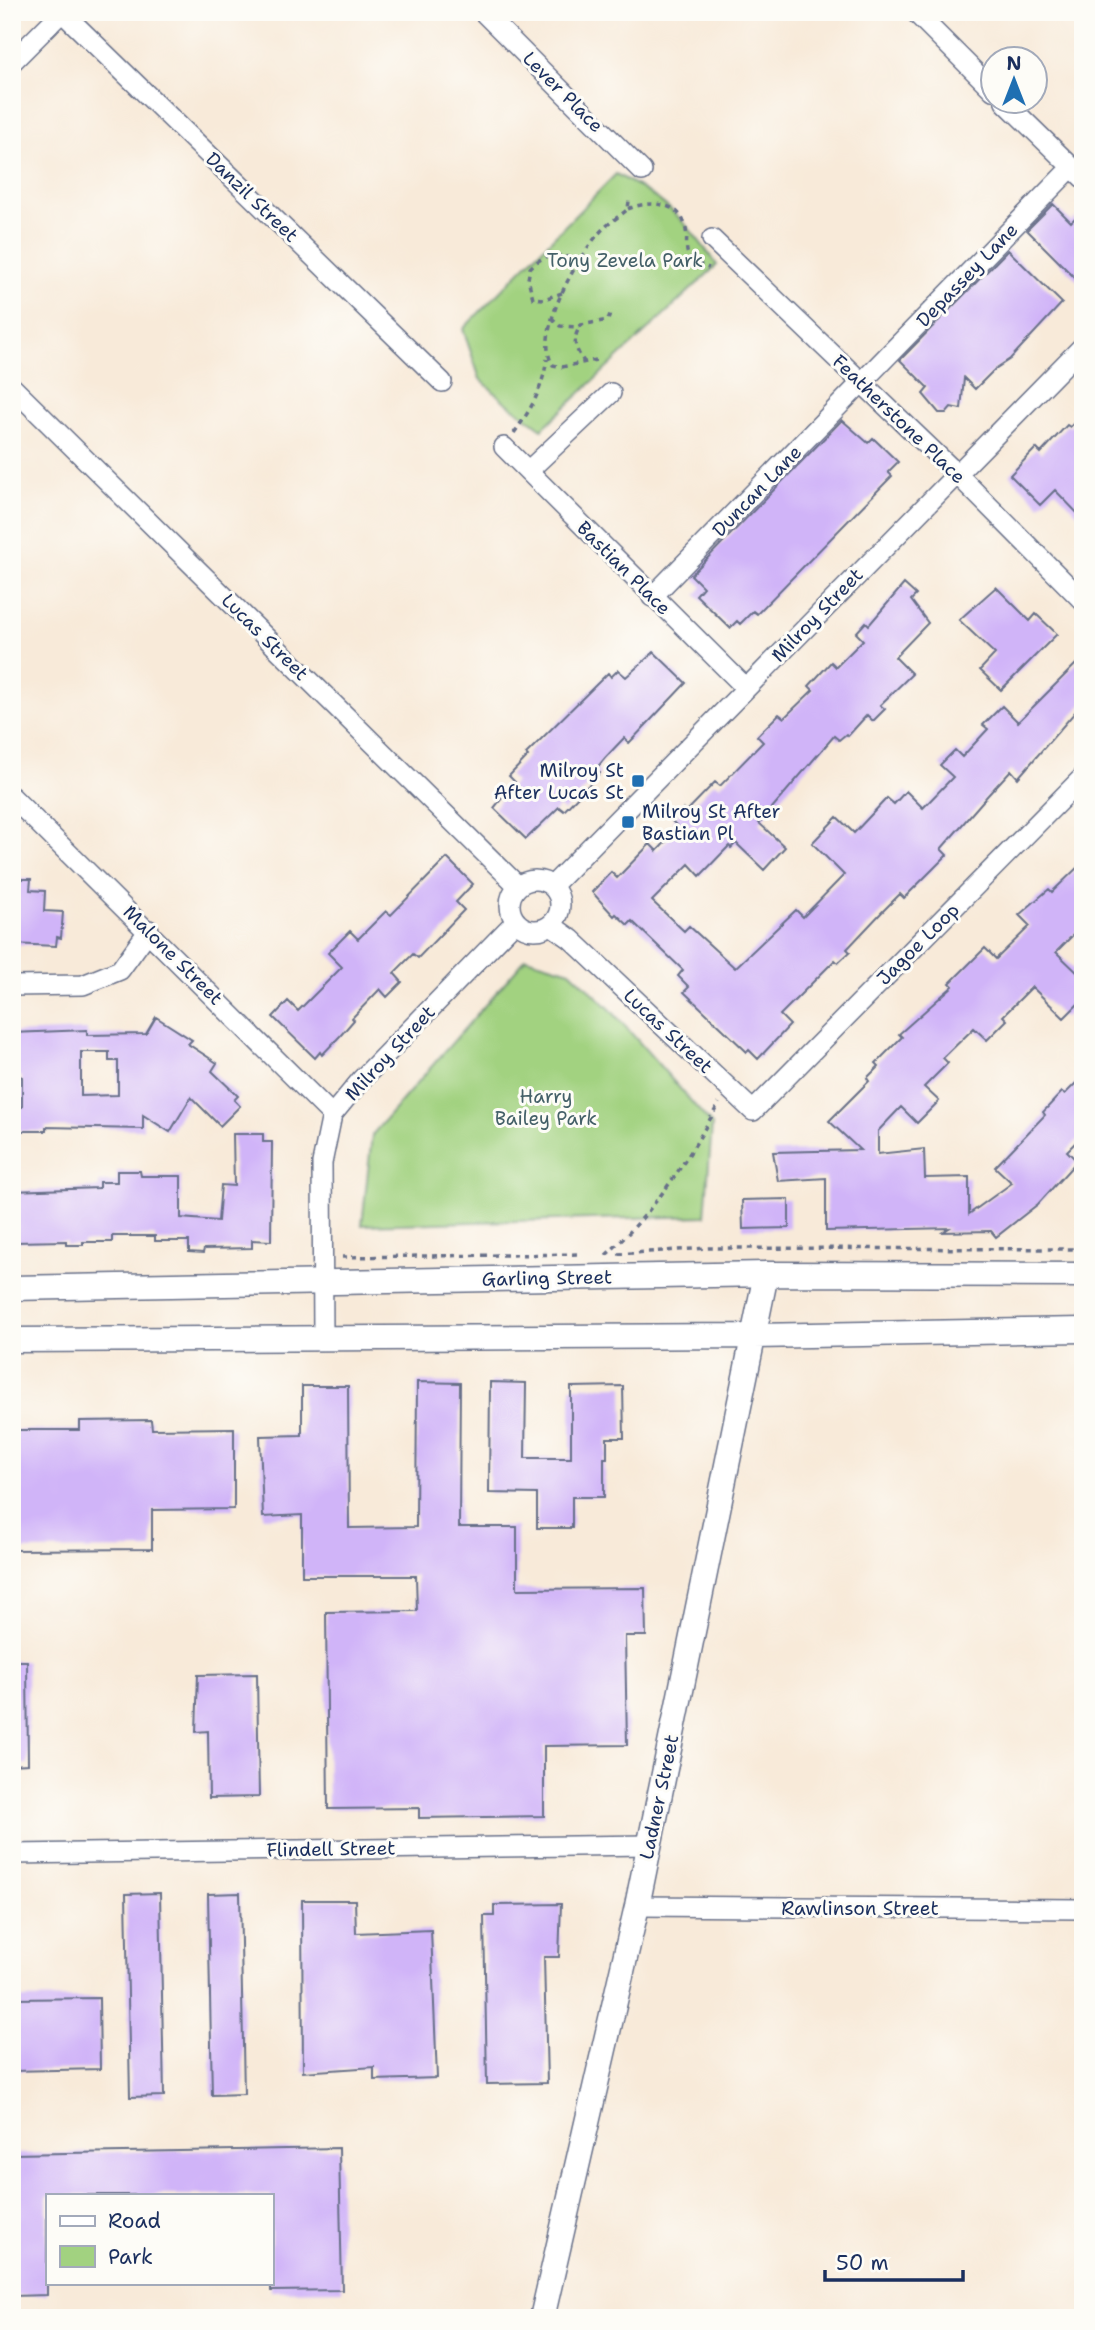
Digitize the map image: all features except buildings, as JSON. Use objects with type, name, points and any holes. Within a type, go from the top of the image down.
[{"type":"street","points":[[12,62],[62,12]]},
{"type":"street","name":"Danzil Street","points":[[62,12],[442,382]]},
{"type":"street","name":"Lever Place","points":[[483,12],[642,171]]},
{"type":"street","points":[[915,12],[979,76]]},
{"type":"street","points":[[1020,116],[1077,172]]},
{"type":"street","name":"Depassey Lane","points":[[861,384],[1077,172]]},
{"type":"street","name":"Featherstone Place","points":[[712,239],[956,473],[1083,601]]},
{"type":"street","name":"Milroy Street","points":[[552,886],[1083,346]]},
{"type":"street","name":"Duncan Lane","points":[[652,597],[861,384]]},
{"type":"street","name":"Lucas Street","points":[[12,387],[518,886]]},
{"type":"street","points":[[528,471],[611,393]]},
{"type":"street","name":"Bastian Place","points":[[504,447],[746,688]]},
{"type":"street","name":"Jagoe Loop","points":[[752,1111],[1083,777]]},
{"type":"street","name":"Malone Street","points":[[12,797],[149,929],[332,1115]]},
{"type":"street","points":[[532,880],[552,886],[561,906],[551,925],[537,930],[516,921],[510,903],[518,886],[532,880]]},
{"type":"street","name":"Milroy Street","points":[[323,1338],[322,1163],[332,1115],[361,1080],[516,921]]},
{"type":"street","name":"Lucas Street","points":[[551,925],[571,939],[752,1111]]},
{"type":"street","points":[[12,986],[83,985],[120,970],[149,929]]},
{"type":"street","name":"Garling Street","points":[[12,1288],[322,1271],[1083,1275]]},
{"type":"street","name":"Ladner Street","points":[[542,2318],[637,1906],[766,1274]]},
{"type":"street","points":[[12,1340],[755,1336],[1083,1330]]},
{"type":"street","name":"Flindell Street","points":[[12,1854],[649,1845]]},
{"type":"street","name":"Rawlinson Street","points":[[637,1906],[1083,1909]]},
{"type":"path","points":[[628,209],[629,201]]},
{"type":"path","points":[[504,447],[536,403],[542,388],[551,315],[580,261],[603,229],[628,209],[640,204],[658,202],[673,210],[685,225],[684,247],[690,258],[709,268]]},
{"type":"path","points":[[564,292],[544,299],[533,298],[528,279],[530,268],[548,256],[561,254],[580,261]]},
{"type":"path","points":[[551,315],[560,326],[580,327],[608,320],[611,311]]},
{"type":"path","points":[[580,327],[575,335],[574,346],[585,363]]},
{"type":"path","points":[[547,357],[553,365],[562,367],[596,360]]},
{"type":"path","points":[[606,1255],[634,1230],[690,1157],[728,1087]]},
{"type":"path","points":[[322,1271],[708,1248],[1083,1249]]},
{"type":"green space","name":"Tony Zevela Park","points":[[616,174],[673,212],[694,234],[717,265],[542,429],[480,379],[463,329]]},
{"type":"green space","name":"Harry Bailey Park","points":[[526,958],[570,971],[610,1009],[712,1125],[705,1216],[362,1225],[372,1135]]},
{"type":"place","name":"Milroy St After Lucas St","points":[[638,781]]},
{"type":"place","name":"Milroy St After Bastian Pl","points":[[628,822]]}]
